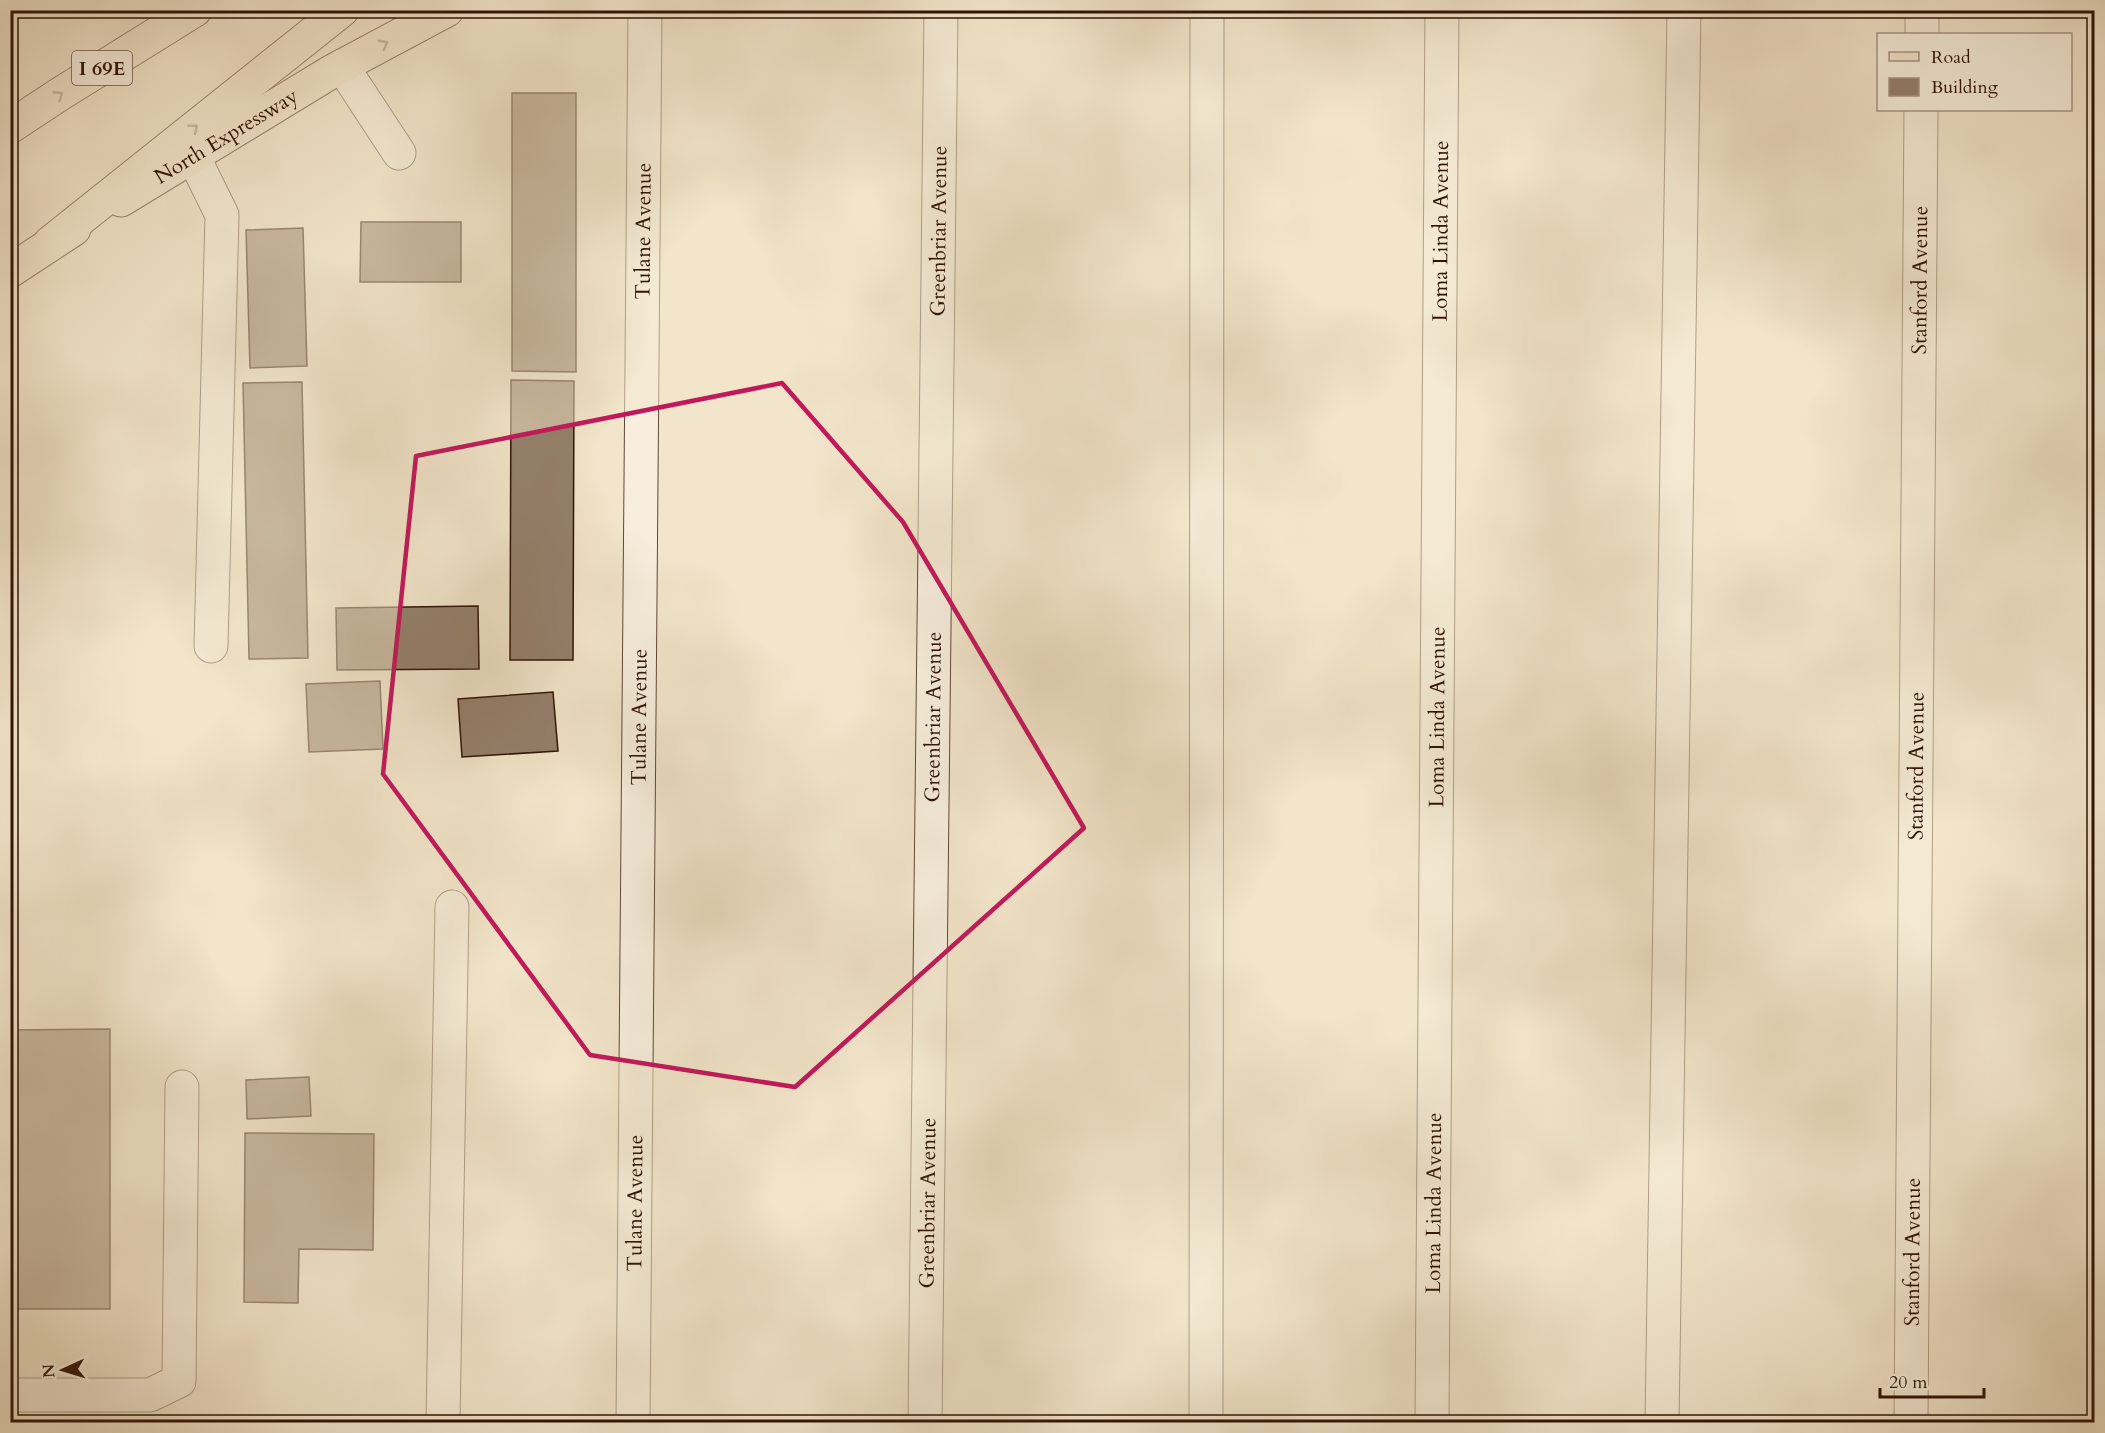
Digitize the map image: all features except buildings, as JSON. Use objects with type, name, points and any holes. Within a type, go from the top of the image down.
[{"type":"main road","name":"I 69E","points":[[10,127],[195,10]]},
{"type":"main road","points":[[50,243],[342,10]]},
{"type":"main road","name":"North Expressway","points":[[10,271],[50,243],[342,66],[447,10]]},
{"type":"street","name":"Tulane Avenue","points":[[633,1422],[645,10]]},
{"type":"street","name":"Greenbriar Avenue","points":[[925,1422],[941,10]]},
{"type":"street","points":[[1206,1422],[1207,10]]},
{"type":"street","name":"Loma Linda Avenue","points":[[1432,1422],[1442,10]]},
{"type":"street","points":[[1662,1422],[1684,10]]},
{"type":"street","points":[[1922,10],[1922,33]]},
{"type":"street","points":[[342,66],[399,153]]},
{"type":"street","name":"Stanford Avenue","points":[[1911,1422],[1922,111]]},
{"type":"street","points":[[193,156],[222,215],[212,646]]},
{"type":"street","points":[[443,1422],[452,907]]},
{"type":"street","points":[[10,1395],[150,1395],[179,1380],[182,1088]]},
{"type":"highlighted area","points":[[782,383],[903,522],[1084,828],[795,1087],[590,1055],[383,774],[416,456]]}]
